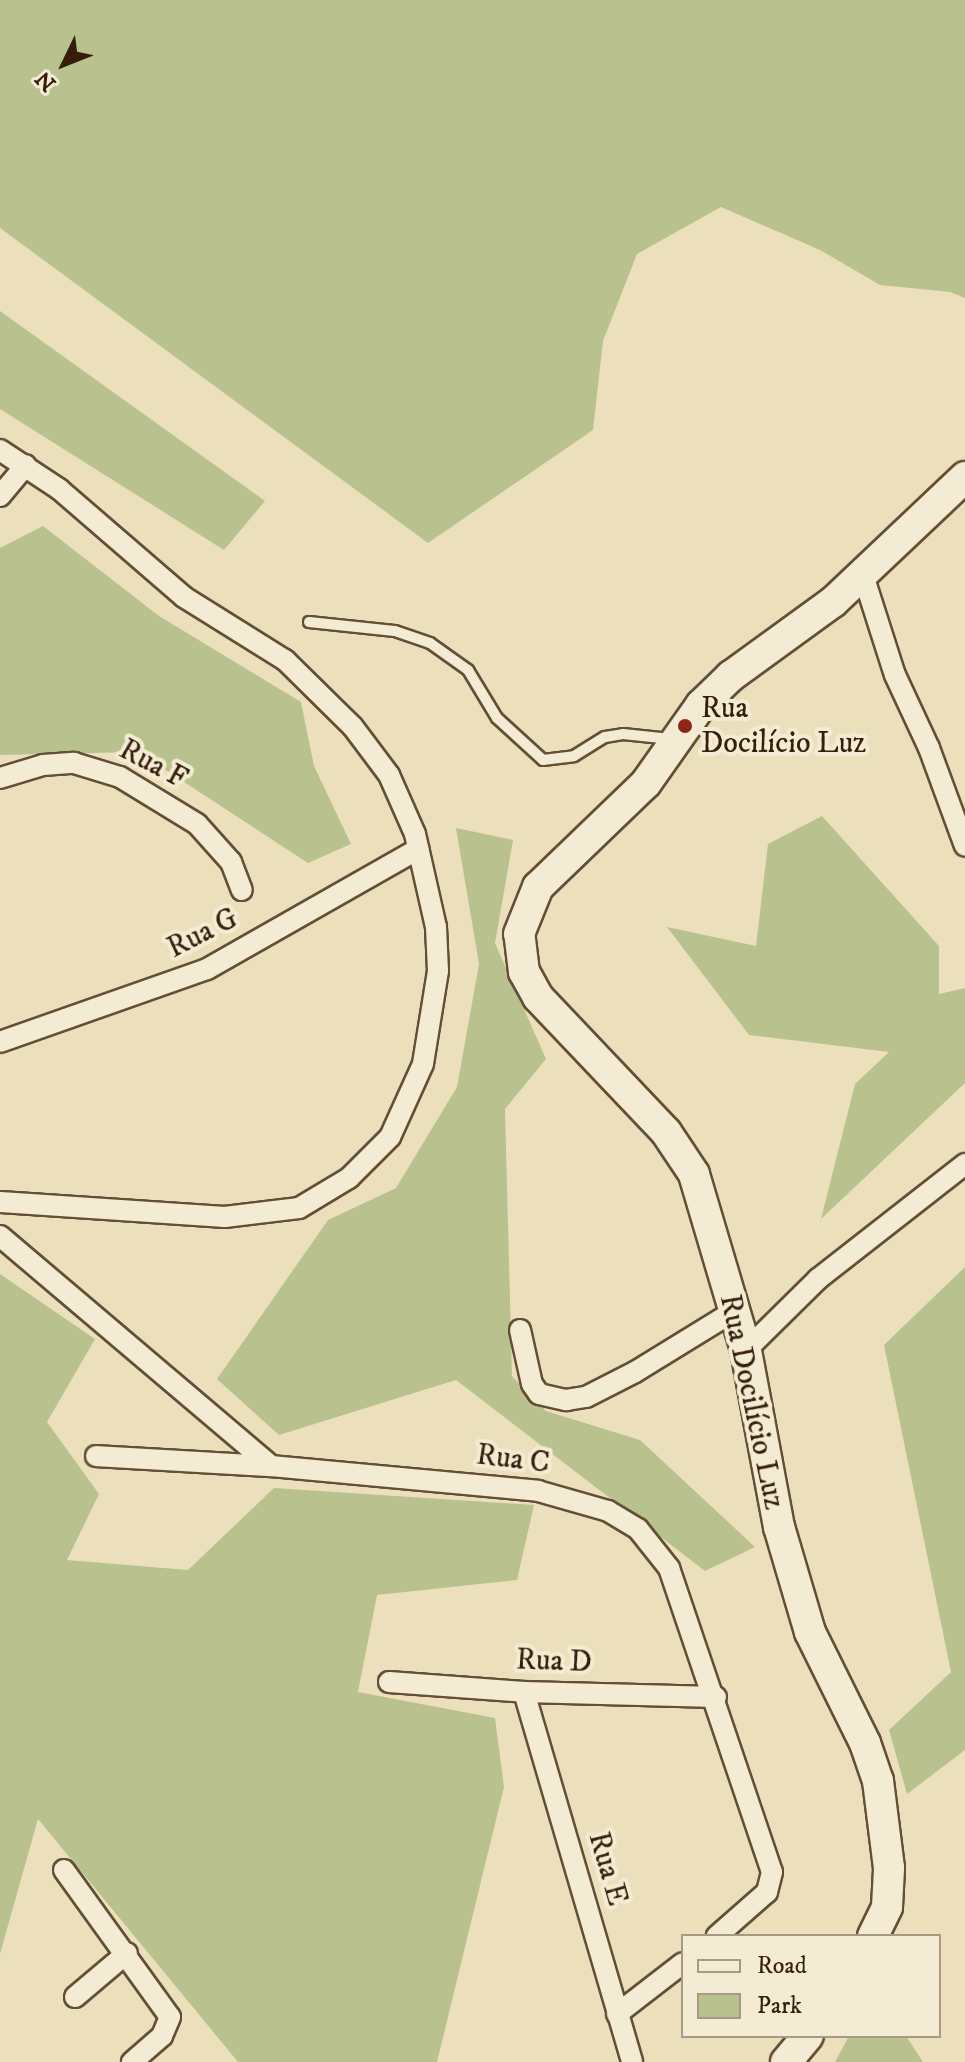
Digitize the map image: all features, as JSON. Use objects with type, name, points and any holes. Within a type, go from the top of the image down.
[{"type":"main road","name":"Rua Docilício Luz","points":[[874,1934],[887,1907],[889,1868],[878,1781],[805,1617],[772,1499],[746,1350],[688,1161],[545,1006],[524,972],[519,949],[521,919],[538,887],[646,783],[677,740],[731,676],[863,575],[965,477]]},
{"type":"main road","points":[[786,2062],[806,2038]]},
{"type":"street","points":[[0,450],[26,465],[166,584],[285,660],[311,683],[389,775],[418,849],[436,927],[438,971],[430,1038],[410,1101],[390,1137],[349,1178],[299,1208],[273,1214],[225,1217],[0,1202]]},
{"type":"street","points":[[0,496],[26,465]]},
{"type":"street","points":[[863,575],[895,675],[929,748],[965,846]]},
{"type":"street","name":"Rua F","points":[[0,778],[43,765],[74,763],[120,777],[197,824],[231,862],[242,890]]},
{"type":"street","name":"Rua G","points":[[0,1042],[207,969],[418,849]]},
{"type":"street","points":[[746,1350],[818,1279],[965,1164]]},
{"type":"street","points":[[0,1236],[271,1466]]},
{"type":"street","points":[[520,1330],[532,1384],[539,1394],[566,1400],[586,1397],[624,1378],[734,1311]]},
{"type":"street","name":"Rua C","points":[[96,1456],[271,1466],[538,1491],[608,1511],[638,1529],[669,1568],[716,1697],[772,1872],[767,1892],[719,1934]]},
{"type":"street","name":"Rua D","points":[[389,1682],[524,1692],[716,1697]]},
{"type":"street","name":"Rua E","points":[[524,1692],[632,2062]]},
{"type":"street","points":[[64,1870],[127,1953],[170,2017],[162,2036],[132,2062]]},
{"type":"street","points":[[75,1997],[127,1953]]},
{"type":"street","points":[[617,2014],[681,1965]]},
{"type":"lane","points":[[309,622],[395,631],[430,643],[468,670],[497,718],[543,760],[574,756],[605,737],[623,734],[677,740]]},
{"type":"green space","points":[[0,0],[965,0],[965,298],[950,292],[880,285],[820,250],[721,207],[637,254],[603,341],[593,430],[428,543],[0,228]]},
{"type":"green space","points":[[0,311],[265,501],[224,550],[0,409]]},
{"type":"green space","points":[[43,526],[159,616],[301,702],[314,766],[351,844],[308,863],[138,752],[0,755],[0,548]]},
{"type":"green space","points":[[822,816],[939,946],[939,994],[965,988],[965,1083],[821,1219],[855,1084],[889,1052],[749,1035],[667,927],[756,946],[768,844]]},
{"type":"green space","points":[[456,828],[513,840],[495,943],[546,1059],[505,1109],[512,1376],[546,1411],[640,1440],[755,1547],[705,1571],[456,1380],[279,1435],[217,1379],[328,1220],[396,1188],[457,1087],[479,964]]},
{"type":"green space","points":[[965,1267],[965,1750],[907,1794],[889,1730],[951,1672],[884,1345]]},
{"type":"green space","points":[[0,1274],[95,1339],[47,1422],[99,1494],[67,1560],[188,1570],[274,1488],[534,1505],[517,1580],[377,1595],[358,1692],[495,1718],[504,1787],[437,2062],[238,2062],[38,1819],[0,1954]]},
{"type":"green space","points":[[848,2038],[907,2038],[923,2062],[835,2062]]},
{"type":"place","name":"Rua Docilício Luz","points":[[685,726]]}]
